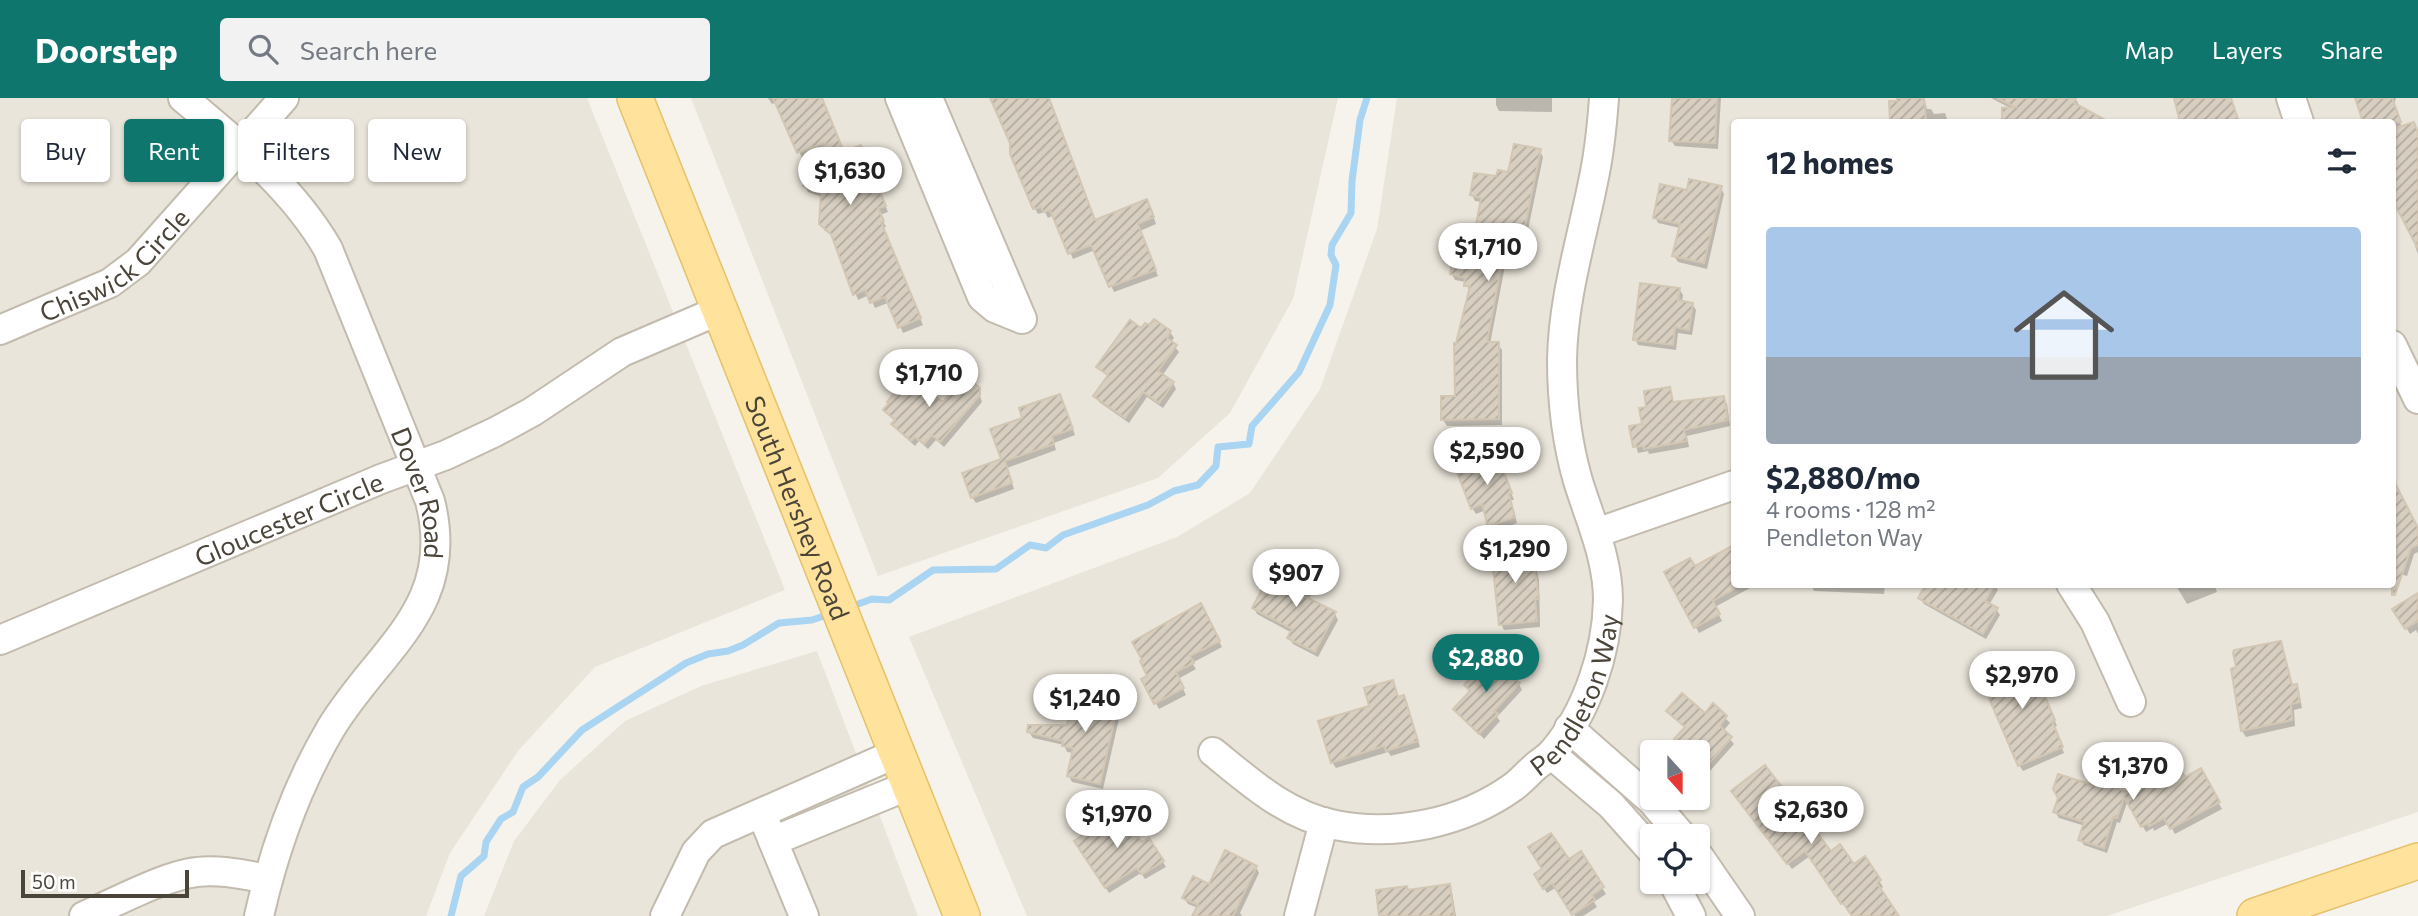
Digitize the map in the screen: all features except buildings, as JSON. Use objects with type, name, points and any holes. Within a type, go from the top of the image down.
[{"type":"main road","name":"South Hershey Road","points":[[635,98],[962,916]]},
{"type":"main road","points":[[2255,916],[2418,861]]},
{"type":"street","name":"Dover Road","points":[[183,98],[238,146]]},
{"type":"street","name":"Chiswick Circle","points":[[266,119],[284,98]]},
{"type":"street","points":[[900,98],[952,190],[928,98]]},
{"type":"street","name":"Pendleton Way","points":[[1213,752],[1267,796],[1299,812],[1324,822],[1383,829],[1443,821],[1466,813],[1512,788],[1551,754],[1569,728],[1592,680],[1605,636],[1607,586],[1595,533],[1577,479],[1566,423],[1562,361],[1566,302],[1593,181],[1604,98]]},
{"type":"street","points":[[2291,98],[2298,119]]},
{"type":"street","name":"Chiswick Circle","points":[[0,330],[110,283],[138,262],[238,150]]},
{"type":"street","name":"Dover Road","points":[[259,916],[274,854],[308,771],[332,727],[358,688],[417,614],[432,578],[437,539],[430,501],[328,249],[316,227],[276,182]]},
{"type":"street","name":"Gloucester Circle","points":[[0,640],[446,455],[532,412],[622,352],[720,310]]},
{"type":"street","points":[[2396,353],[2418,399]]},
{"type":"street","points":[[1595,533],[1731,486]]},
{"type":"street","points":[[2074,588],[2095,622],[2131,702]]},
{"type":"street","points":[[1569,728],[1652,801],[1672,824]]},
{"type":"street","points":[[1551,754],[1611,806],[1640,838]]},
{"type":"street","points":[[665,916],[696,852],[703,842],[724,828],[761,812],[903,769]]},
{"type":"street","points":[[773,841],[903,769]]},
{"type":"street","points":[[761,812],[804,916]]},
{"type":"street","points":[[1299,916],[1324,822]]},
{"type":"street","points":[[84,916],[170,880],[198,872],[268,879]]},
{"type":"street","points":[[1710,872],[1740,916]]},
{"type":"street","points":[[1679,894],[1691,916]]},
{"type":"shaded area","points":[[0,98],[587,98],[785,590],[595,667],[518,751],[450,853],[426,916],[0,916]]},
{"type":"shaded area","points":[[691,98],[1338,98],[1293,299],[1230,413],[1158,478],[878,576]]},
{"type":"shaded area","points":[[1397,98],[2418,98],[2418,812],[2107,916],[1027,916],[909,637],[1177,537],[1250,493],[1320,389],[1377,229]]},
{"type":"shaded area","points":[[817,651],[918,916],[484,916],[514,841],[560,780],[625,721],[701,686]]},
{"type":"waterway","points":[[847,608],[872,599],[889,600],[933,570],[996,569],[1030,545],[1046,548],[1063,535],[1148,505],[1174,491],[1198,485],[1216,466],[1218,447],[1249,444],[1252,426],[1299,372],[1330,305],[1336,265],[1331,255],[1332,245],[1351,213],[1360,120],[1367,98]]},
{"type":"waterway","points":[[451,916],[461,876],[484,856],[486,842],[501,819],[513,812],[523,787],[538,777],[582,730],[686,663],[743,645],[779,623],[812,620],[830,614]]}]
